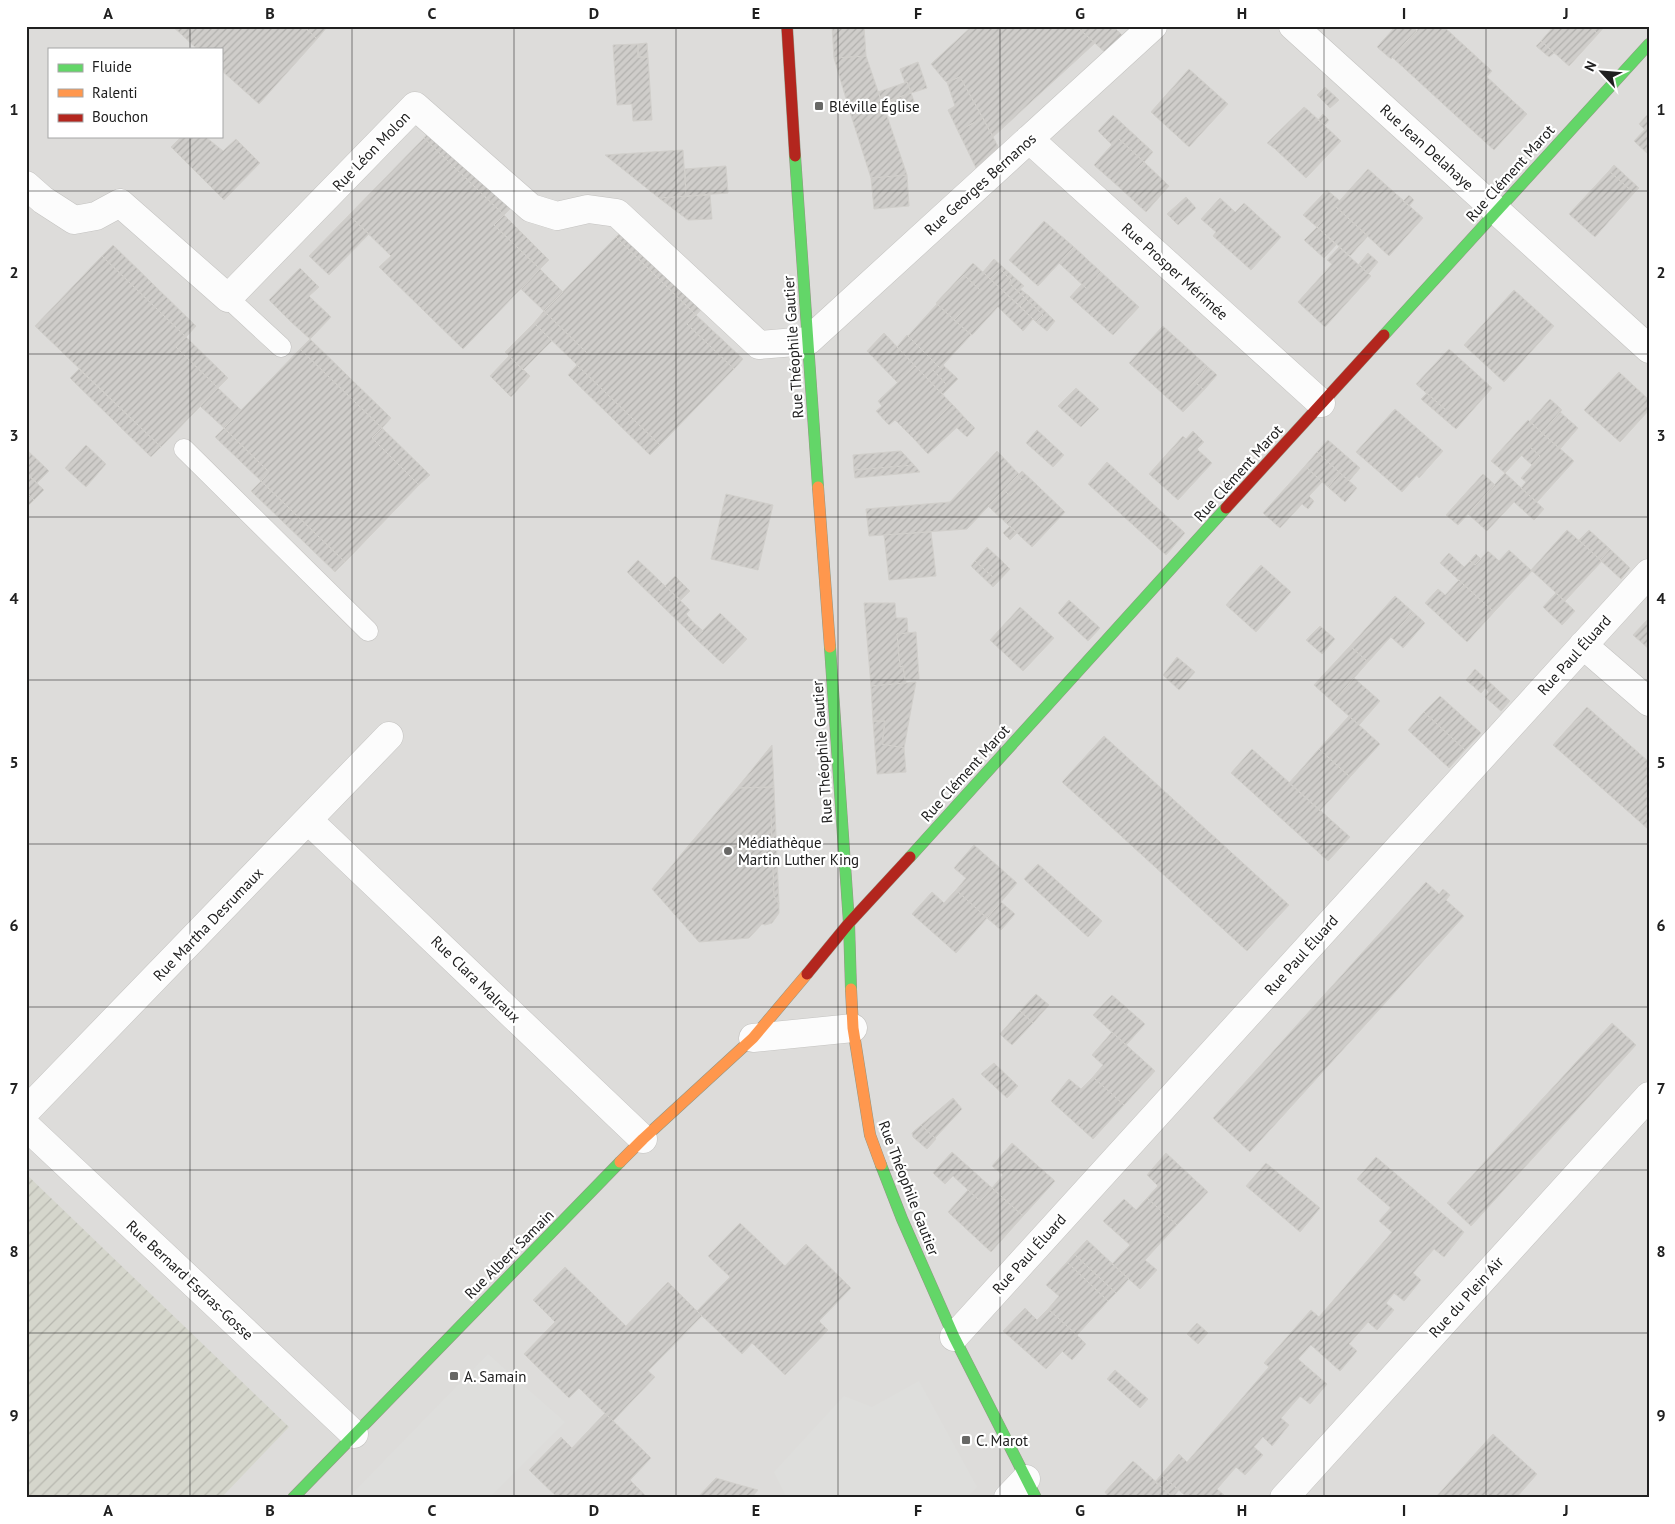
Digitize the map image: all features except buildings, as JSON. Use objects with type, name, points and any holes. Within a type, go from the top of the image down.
[{"type":"street","name":"Rue Théophile Gautier","points":[[787,26],[849,923],[853,1028],[870,1135],[902,1219],[1023,1492]]},
{"type":"street","name":"Rue Georges Bernanos","points":[[808,341],[1153,26]]},
{"type":"street","name":"Rue Jean Delahaye","points":[[1293,26],[1649,349]]},
{"type":"street","name":"Rue Clément Marot","points":[[753,1038],[849,923],[1649,44]]},
{"type":"street","name":"Rue Léon Molon","points":[[228,298],[415,106],[531,208],[557,216],[588,209],[617,213],[759,345],[808,341]]},
{"type":"street","name":"Rue Prosper Mérimée","points":[[1029,139],[1321,403]]},
{"type":"street","points":[[26,185],[42,200],[74,220],[96,216],[120,204],[228,298]]},
{"type":"street","name":"Rue Paul Éluard","points":[[954,1337],[1649,573]]},
{"type":"street","points":[[1583,645],[1649,702]]},
{"type":"street","name":"Rue Martha Desrumaux","points":[[26,1112],[389,736]]},
{"type":"street","name":"Rue Clara Malraux","points":[[308,820],[643,1139]]},
{"type":"street","points":[[753,1038],[853,1028]]},
{"type":"street","name":"Rue Albert Samain","points":[[292,1498],[643,1139],[753,1038]]},
{"type":"street","name":"Rue du Plein Air","points":[[1284,1498],[1649,1096]]},
{"type":"street","name":"Rue Bernard Esdras-Gosse","points":[[26,1126],[354,1434]]},
{"type":"lane","points":[[228,298],[281,347]]},
{"type":"lane","points":[[184,449],[368,631]]},
{"type":"shaded area","points":[[26,26],[1649,26],[1649,1498],[26,1498]]},
{"type":"shaded area","points":[[26,1174],[289,1427],[221,1498],[26,1498]]},
{"type":"shaded area","points":[[488,1354],[565,1422],[489,1498],[348,1498]]},
{"type":"shaded area","points":[[919,1381],[977,1487],[966,1498],[787,1498],[774,1472],[844,1396],[872,1407]]},
{"type":"traffic: fast","points":[[1384,335],[1649,44]]},
{"type":"traffic: fast","points":[[795,156],[818,487]]},
{"type":"traffic: fast","points":[[910,857],[1226,508]]},
{"type":"traffic: fast","points":[[830,647],[849,923],[851,989]]},
{"type":"traffic: fast","points":[[293,1498],[620,1162]]},
{"type":"traffic: fast","points":[[881,1165],[902,1219],[954,1337],[1036,1498]]},
{"type":"traffic: slow","points":[[818,487],[830,647]]},
{"type":"traffic: slow","points":[[620,1162],[753,1038],[807,974]]},
{"type":"traffic: slow","points":[[851,989],[853,1028],[870,1135],[881,1165]]},
{"type":"traffic: jam","points":[[787,26],[795,156]]},
{"type":"traffic: jam","points":[[1226,508],[1384,335]]},
{"type":"traffic: jam","points":[[807,974],[849,923],[910,857]]},
{"type":"place","name":"Bléville Église","points":[[819,106]]},
{"type":"place","name":"Médiathèque Martin Luther King","points":[[728,851]]},
{"type":"place","name":"A. Samain","points":[[454,1376]]},
{"type":"place","name":"C. Marot","points":[[966,1440]]}]
